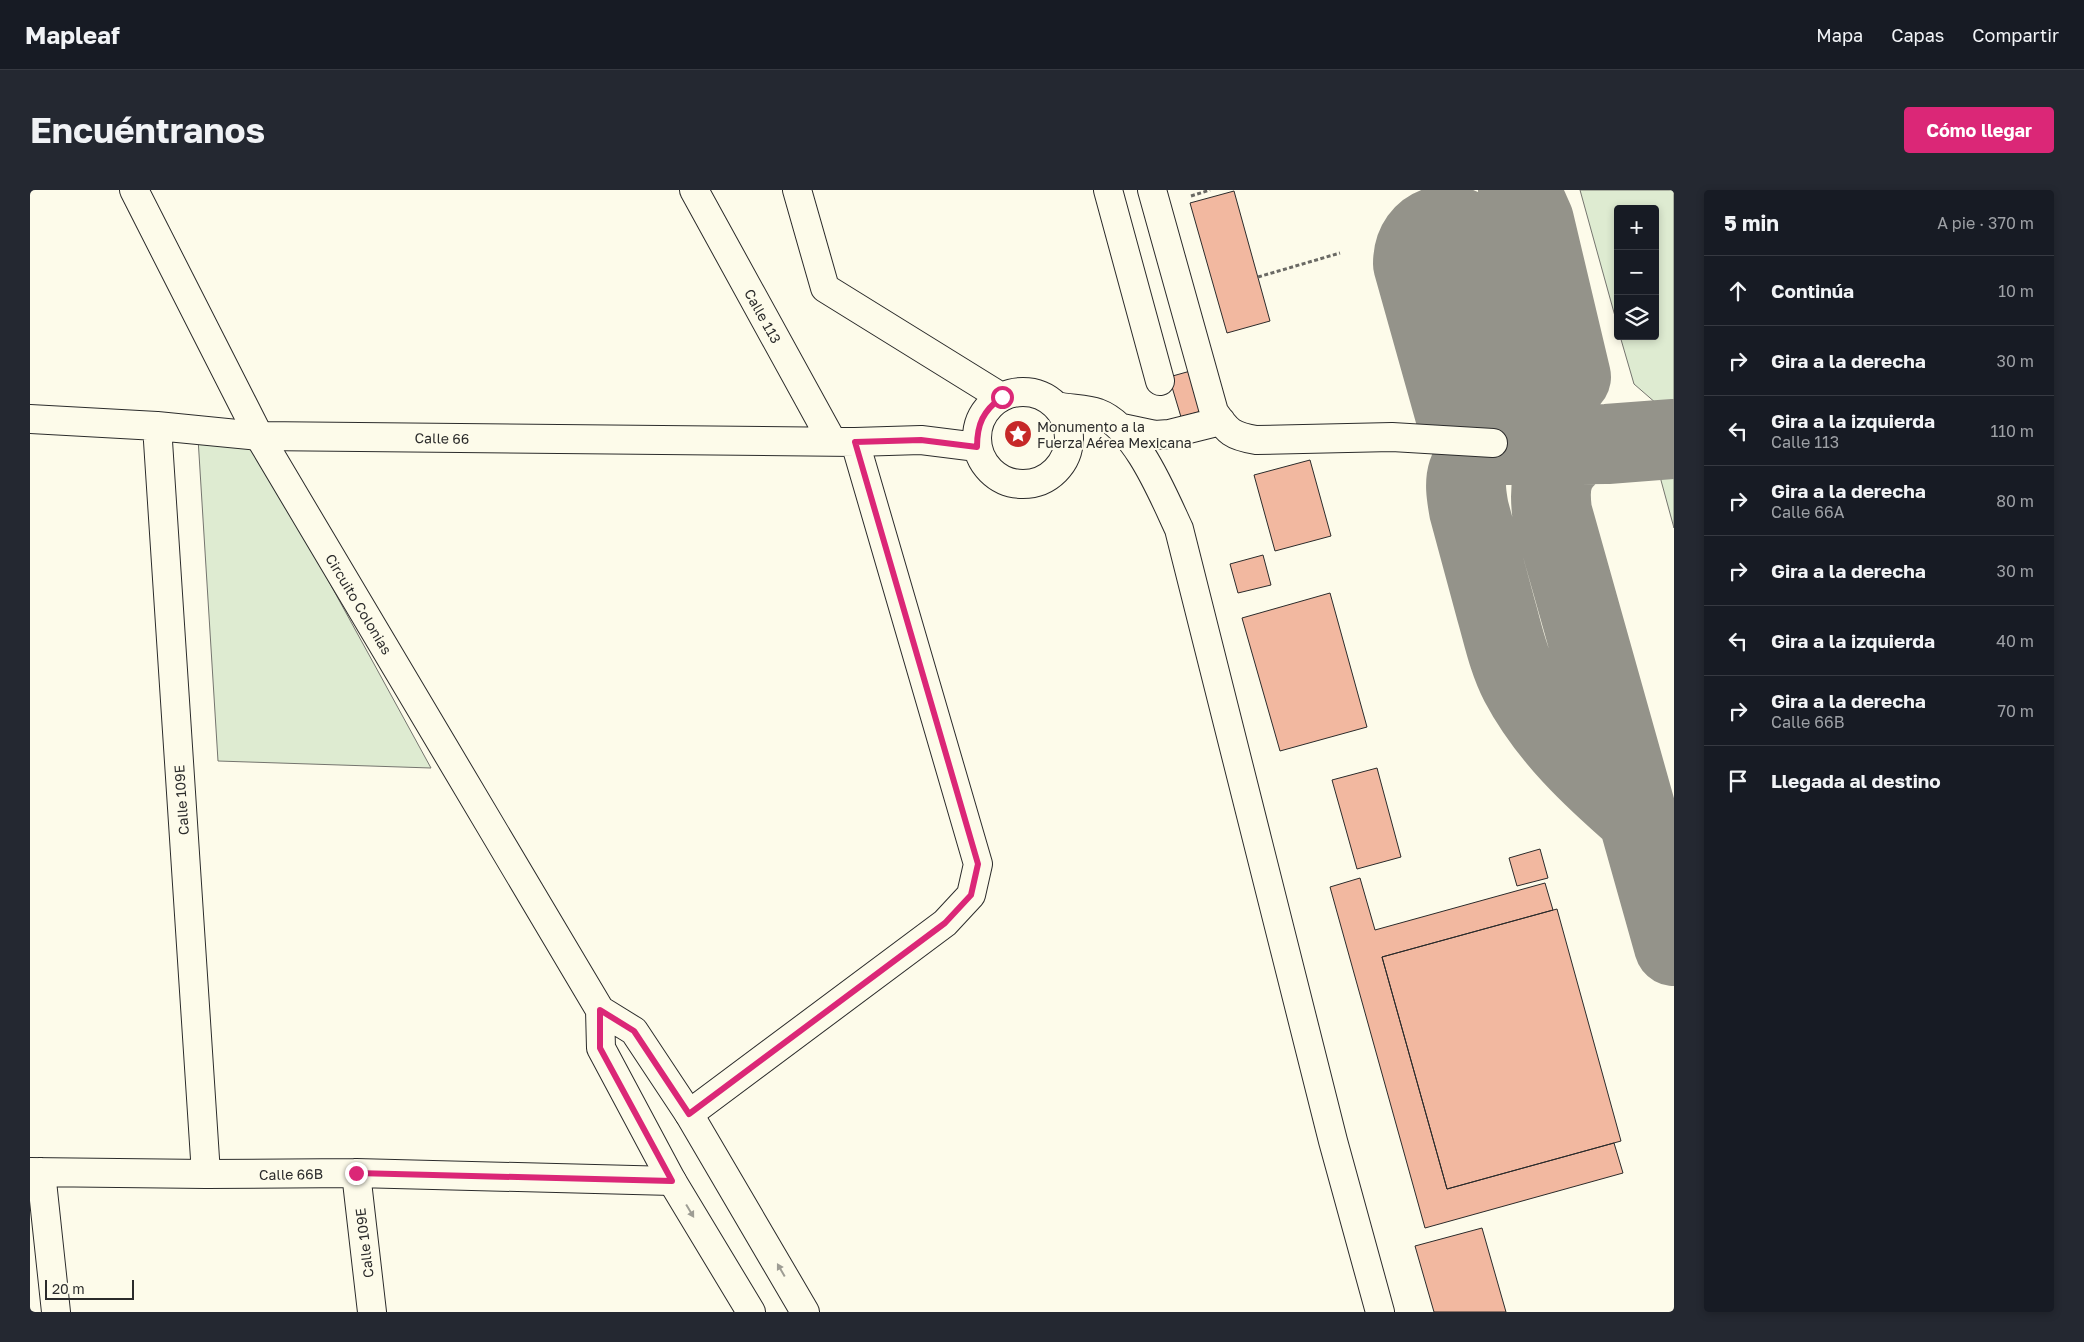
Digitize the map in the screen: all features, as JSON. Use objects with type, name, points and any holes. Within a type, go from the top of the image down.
[{"type":"street","name":"Circuito Colonias","points":[[134,190],[258,436],[600,1010]]},
{"type":"street","name":"Calle 113","points":[[689,1114],[945,923],[971,895],[978,864],[844,442],[694,190]]},
{"type":"street","points":[[797,190],[825,288],[1002,397]]},
{"type":"street","points":[[1108,190],[1160,382]]},
{"type":"street","points":[[1152,190],[1214,412],[1229,429],[1256,440],[1392,437],[1493,443]]},
{"type":"street","points":[[1015,392],[1030,392],[1044,397],[1056,406],[1065,419],[1069,434],[1068,450],[1061,464],[1051,475],[1037,482],[1022,485],[1006,481],[993,474],[983,462],[977,447],[977,432],[981,418],[990,406],[1002,397],[1015,392]]},
{"type":"street","points":[[1056,406],[1099,413],[1122,428],[1155,435],[1229,429]]},
{"type":"street","name":"Calle 66","points":[[30,419],[157,426],[258,436],[844,442],[921,440],[977,447]]},
{"type":"street","name":"Calle 109E","points":[[157,426],[206,1174]]},
{"type":"street","points":[[1122,428],[1153,473],[1179,529],[1333,1141],[1380,1312]]},
{"type":"street","points":[[1146,463],[1162,452],[1229,429]]},
{"type":"street","points":[[600,1010],[634,1031],[689,1114],[805,1312]]},
{"type":"street","points":[[600,1010],[600,1048],[672,1181],[751,1312]]},
{"type":"street","points":[[35,1172],[56,1312]]},
{"type":"street","name":"Calle 66B","points":[[35,1172],[356,1173],[672,1181]]},
{"type":"street","name":"Calle 109E","points":[[356,1173],[372,1312]]},
{"type":"path","points":[[1191,196],[1210,190]]},
{"type":"path","points":[[1258,276],[1340,253]]},
{"type":"green space","points":[[1580,190],[1674,190],[1674,404],[1657,404],[1634,384],[1621,340],[1659,340],[1659,205],[1614,205],[1614,313]]},
{"type":"green space","points":[[198,438],[253,443],[431,768],[218,761]]},
{"type":"green space","points":[[1671,458],[1674,458],[1674,528],[1659,473]]},
{"type":"building","points":[[1234,191],[1270,321],[1227,333],[1190,203]]},
{"type":"building","points":[[1194,370],[1205,410],[1181,417],[1169,377]]},
{"type":"building","points":[[1310,460],[1331,536],[1275,551],[1254,475]]},
{"type":"building","points":[[1263,555],[1271,585],[1238,593],[1230,564]]},
{"type":"building","points":[[1330,593],[1367,727],[1280,751],[1242,618]]},
{"type":"building","points":[[1377,768],[1401,857],[1357,869],[1332,780]]},
{"type":"building","points":[[1540,849],[1548,878],[1517,886],[1509,858]]},
{"type":"building","points":[[1360,878],[1375,930],[1545,883],[1553,910],[1382,957],[1447,1189],[1614,1143],[1623,1173],[1425,1228],[1330,887]]},
{"type":"building","points":[[1557,909],[1621,1141],[1447,1189],[1382,957]]},
{"type":"building","points":[[1482,1228],[1506,1312],[1434,1312],[1415,1246]]},
{"type":"taxiway","points":[[1518,190],[1534,221],[1571,377]]},
{"type":"taxiway","points":[[1565,444],[1544,435],[1530,423],[1481,244],[1471,234],[1449,225],[1428,231],[1420,239],[1415,250],[1413,264],[1455,414],[1464,426],[1476,436],[1490,442],[1505,445],[1607,444],[1674,439]]},
{"type":"taxiway","points":[[1493,443],[1483,451],[1471,466],[1466,480],[1466,489],[1469,510],[1512,665],[1531,702],[1572,755],[1638,817]]},
{"type":"taxiway","points":[[1582,444],[1565,458],[1555,473],[1551,490],[1552,512],[1674,946]]},
{"type":"place","name":"Monumento a la Fuerza Aérea Mexicana","points":[[1018,434]]},
{"type":"route","points":[[356,1173],[672,1181],[600,1048],[600,1010],[634,1031],[689,1114],[945,923],[971,895],[978,864],[855,442],[921,440],[977,447],[977,432],[981,418],[990,406],[1002,397]]}]
